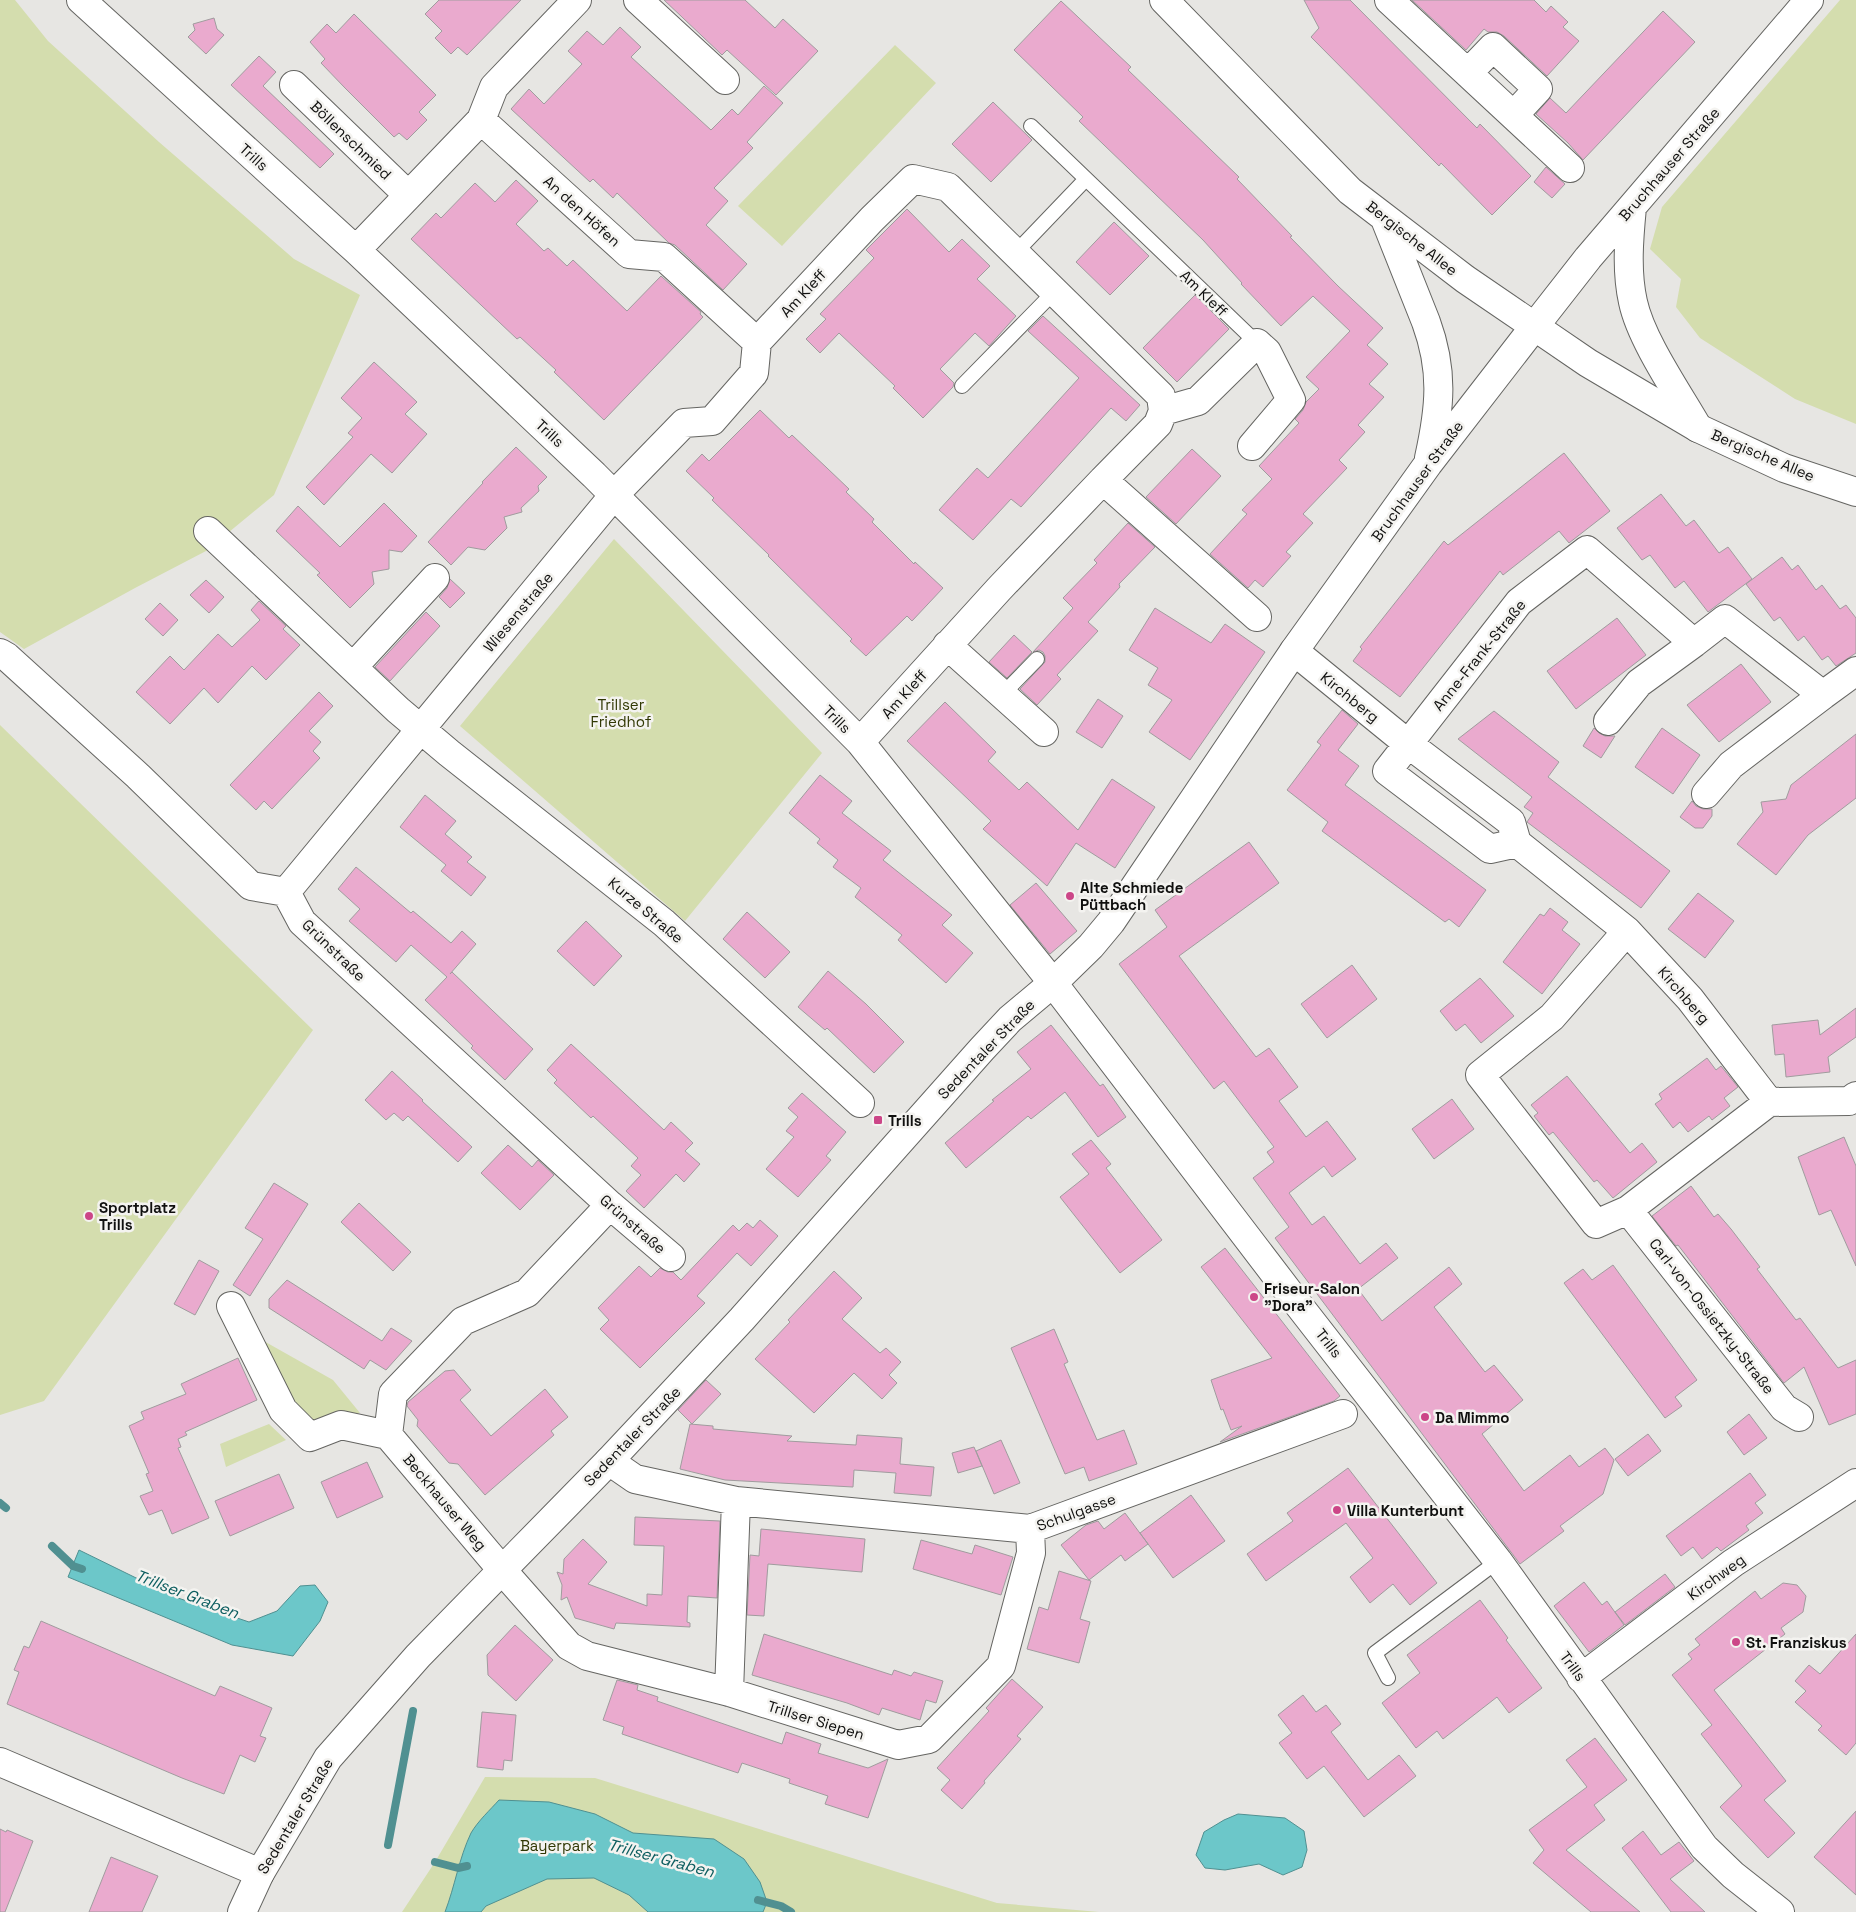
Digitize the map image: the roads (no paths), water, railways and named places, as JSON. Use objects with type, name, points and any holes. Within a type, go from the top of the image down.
[{"type":"street","name":"Trills","points":[[81,0],[356,250],[614,495],[860,742],[1053,983],[1288,1292],[1498,1562],[1704,1847],[1733,1875],[1780,1912]]},
{"type":"street","points":[[356,250],[481,120],[494,87],[577,0]]},
{"type":"street","points":[[638,0],[725,80]]},
{"type":"street","name":"Bergische Allee","points":[[1164,0],[1350,191],[1465,279],[1600,370],[1698,428],[1784,468],[1856,492]]},
{"type":"street","points":[[1389,0],[1570,168]]},
{"type":"street","name":"Bruchhauser Straße","points":[[1053,983],[1091,946],[1111,922],[1294,651],[1428,464],[1574,274],[1809,0]]},
{"type":"street","points":[[1468,73],[1493,47],[1500,53],[1538,89],[1514,115]]},
{"type":"street","name":"Böllenschmied","points":[[294,85],[408,195]]},
{"type":"street","name":"An den Höfen","points":[[481,120],[629,254],[664,256],[757,342]]},
{"type":"street","name":"Am Kleff","points":[[757,342],[872,219],[913,179],[948,187],[1161,396],[1163,411],[1158,424],[1102,480],[947,645],[860,742]]},
{"type":"street","name":"Bergische Allee","points":[[1632,207],[1629,271],[1637,316],[1656,355],[1698,428]]},
{"type":"street","points":[[1385,219],[1429,330],[1438,368],[1439,399],[1428,464]]},
{"type":"street","points":[[614,495],[684,423],[712,421],[754,373],[757,342]]},
{"type":"street","points":[[1163,411],[1198,401],[1257,343]]},
{"type":"street","name":"Am Kleff","points":[[1252,446],[1291,400],[1267,352],[1257,343]]},
{"type":"street","points":[[1102,480],[1257,616]]},
{"type":"street","name":"Wiesenstraße","points":[[286,892],[614,495]]},
{"type":"street","points":[[208,531],[421,729]]},
{"type":"street","name":"Anne-Frank-Straße","points":[[1407,743],[1519,602],[1587,550],[1694,642]]},
{"type":"street","points":[[353,667],[435,578]]},
{"type":"street","points":[[1608,721],[1639,684],[1726,619],[1822,695]]},
{"type":"street","points":[[947,645],[1044,732]]},
{"type":"street","name":"Kirchberg","points":[[1294,651],[1407,743],[1511,822],[1518,843],[1627,931],[1690,999],[1770,1102]]},
{"type":"street","points":[[0,653],[8,657],[138,776],[251,886],[286,892]]},
{"type":"street","points":[[1706,794],[1731,765],[1856,671]]},
{"type":"street","name":"Kurze Straße","points":[[421,729],[664,923],[860,1103]]},
{"type":"street","name":"Grünstraße","points":[[286,892],[302,922],[610,1205],[671,1257]]},
{"type":"street","points":[[1627,931],[1552,1017],[1480,1075],[1596,1224],[1628,1210],[1770,1102],[1854,1103]]},
{"type":"street","name":"Sedentaler Straße","points":[[242,1912],[260,1873],[328,1758],[418,1656],[609,1460],[742,1319],[982,1049],[1014,1015],[1053,983]]},
{"type":"street","points":[[231,1306],[283,1410],[310,1437],[341,1425],[388,1435],[393,1394],[463,1321],[527,1293],[610,1205]]},
{"type":"street","name":"Carl-von-Ossietzky-Straße","points":[[1628,1210],[1784,1408],[1799,1417]]},
{"type":"street","name":"Schulgasse","points":[[609,1460],[635,1479],[736,1501],[1030,1529],[1343,1414]]},
{"type":"street","name":"Beckhauser Weg","points":[[388,1435],[502,1570]]},
{"type":"street","name":"Kirchweg","points":[[1581,1678],[1733,1563],[1856,1483]]},
{"type":"street","points":[[728,1692],[736,1501]]},
{"type":"street","name":"Trillser Siepen","points":[[502,1570],[570,1646],[587,1656],[728,1692],[898,1745],[929,1740],[1001,1666],[1031,1553],[1030,1529]]},
{"type":"street","points":[[0,1762],[260,1873]]},
{"type":"lane","name":"Am Kleff","points":[[1031,126],[1085,180],[1257,343]]},
{"type":"lane","points":[[1016,252],[1085,180]]},
{"type":"lane","points":[[962,386],[1055,291]]},
{"type":"lane","points":[[1002,695],[1037,659]]},
{"type":"lane","points":[[1388,1678],[1375,1653],[1498,1562]]},
{"type":"water","points":[[79,1550],[175,1597],[249,1622],[277,1611],[300,1586],[315,1585],[328,1602],[320,1621],[293,1656],[232,1645],[68,1577]]},
{"type":"water","points":[[499,1800],[549,1802],[595,1814],[633,1833],[714,1839],[744,1859],[760,1882],[767,1902],[763,1912],[648,1912],[629,1895],[594,1878],[547,1879],[486,1906],[481,1912],[445,1912],[463,1852],[471,1833]]},
{"type":"water","points":[[1238,1814],[1285,1818],[1304,1831],[1307,1850],[1302,1867],[1283,1875],[1259,1864],[1225,1870],[1205,1868],[1196,1855],[1204,1832]]},
{"type":"waterway","name":"Trillser Graben","points":[[0,1503],[6,1508]]},
{"type":"waterway","name":"Trillser Graben","points":[[52,1546],[73,1566],[82,1569]]},
{"type":"waterway","name":"Trillser Graben","points":[[388,1845],[413,1711]]},
{"type":"waterway","name":"Trillser Graben","points":[[435,1862],[458,1868],[467,1866]]},
{"type":"waterway","name":"Trillser Graben","points":[[758,1900],[781,1906],[791,1912]]},
{"type":"place","name":"Alte Schmiede Püttbach","points":[[1070,896]]},
{"type":"place","name":"Trills","points":[[878,1120]]},
{"type":"place","name":"Sportplatz Trills","points":[[89,1216]]},
{"type":"place","name":"Friseur-Salon \"Dora\"","points":[[1254,1297]]},
{"type":"place","name":"Da Mimmo","points":[[1425,1417]]},
{"type":"place","name":"Villa Kunterbunt","points":[[1337,1510]]},
{"type":"place","name":"St. Franziskus","points":[[1736,1642]]},
{"type":"park label","name":"Trillser Friedhof","points":[[621,712]]},
{"type":"park label","name":"Bayerpark","points":[[557,1845]]}]
